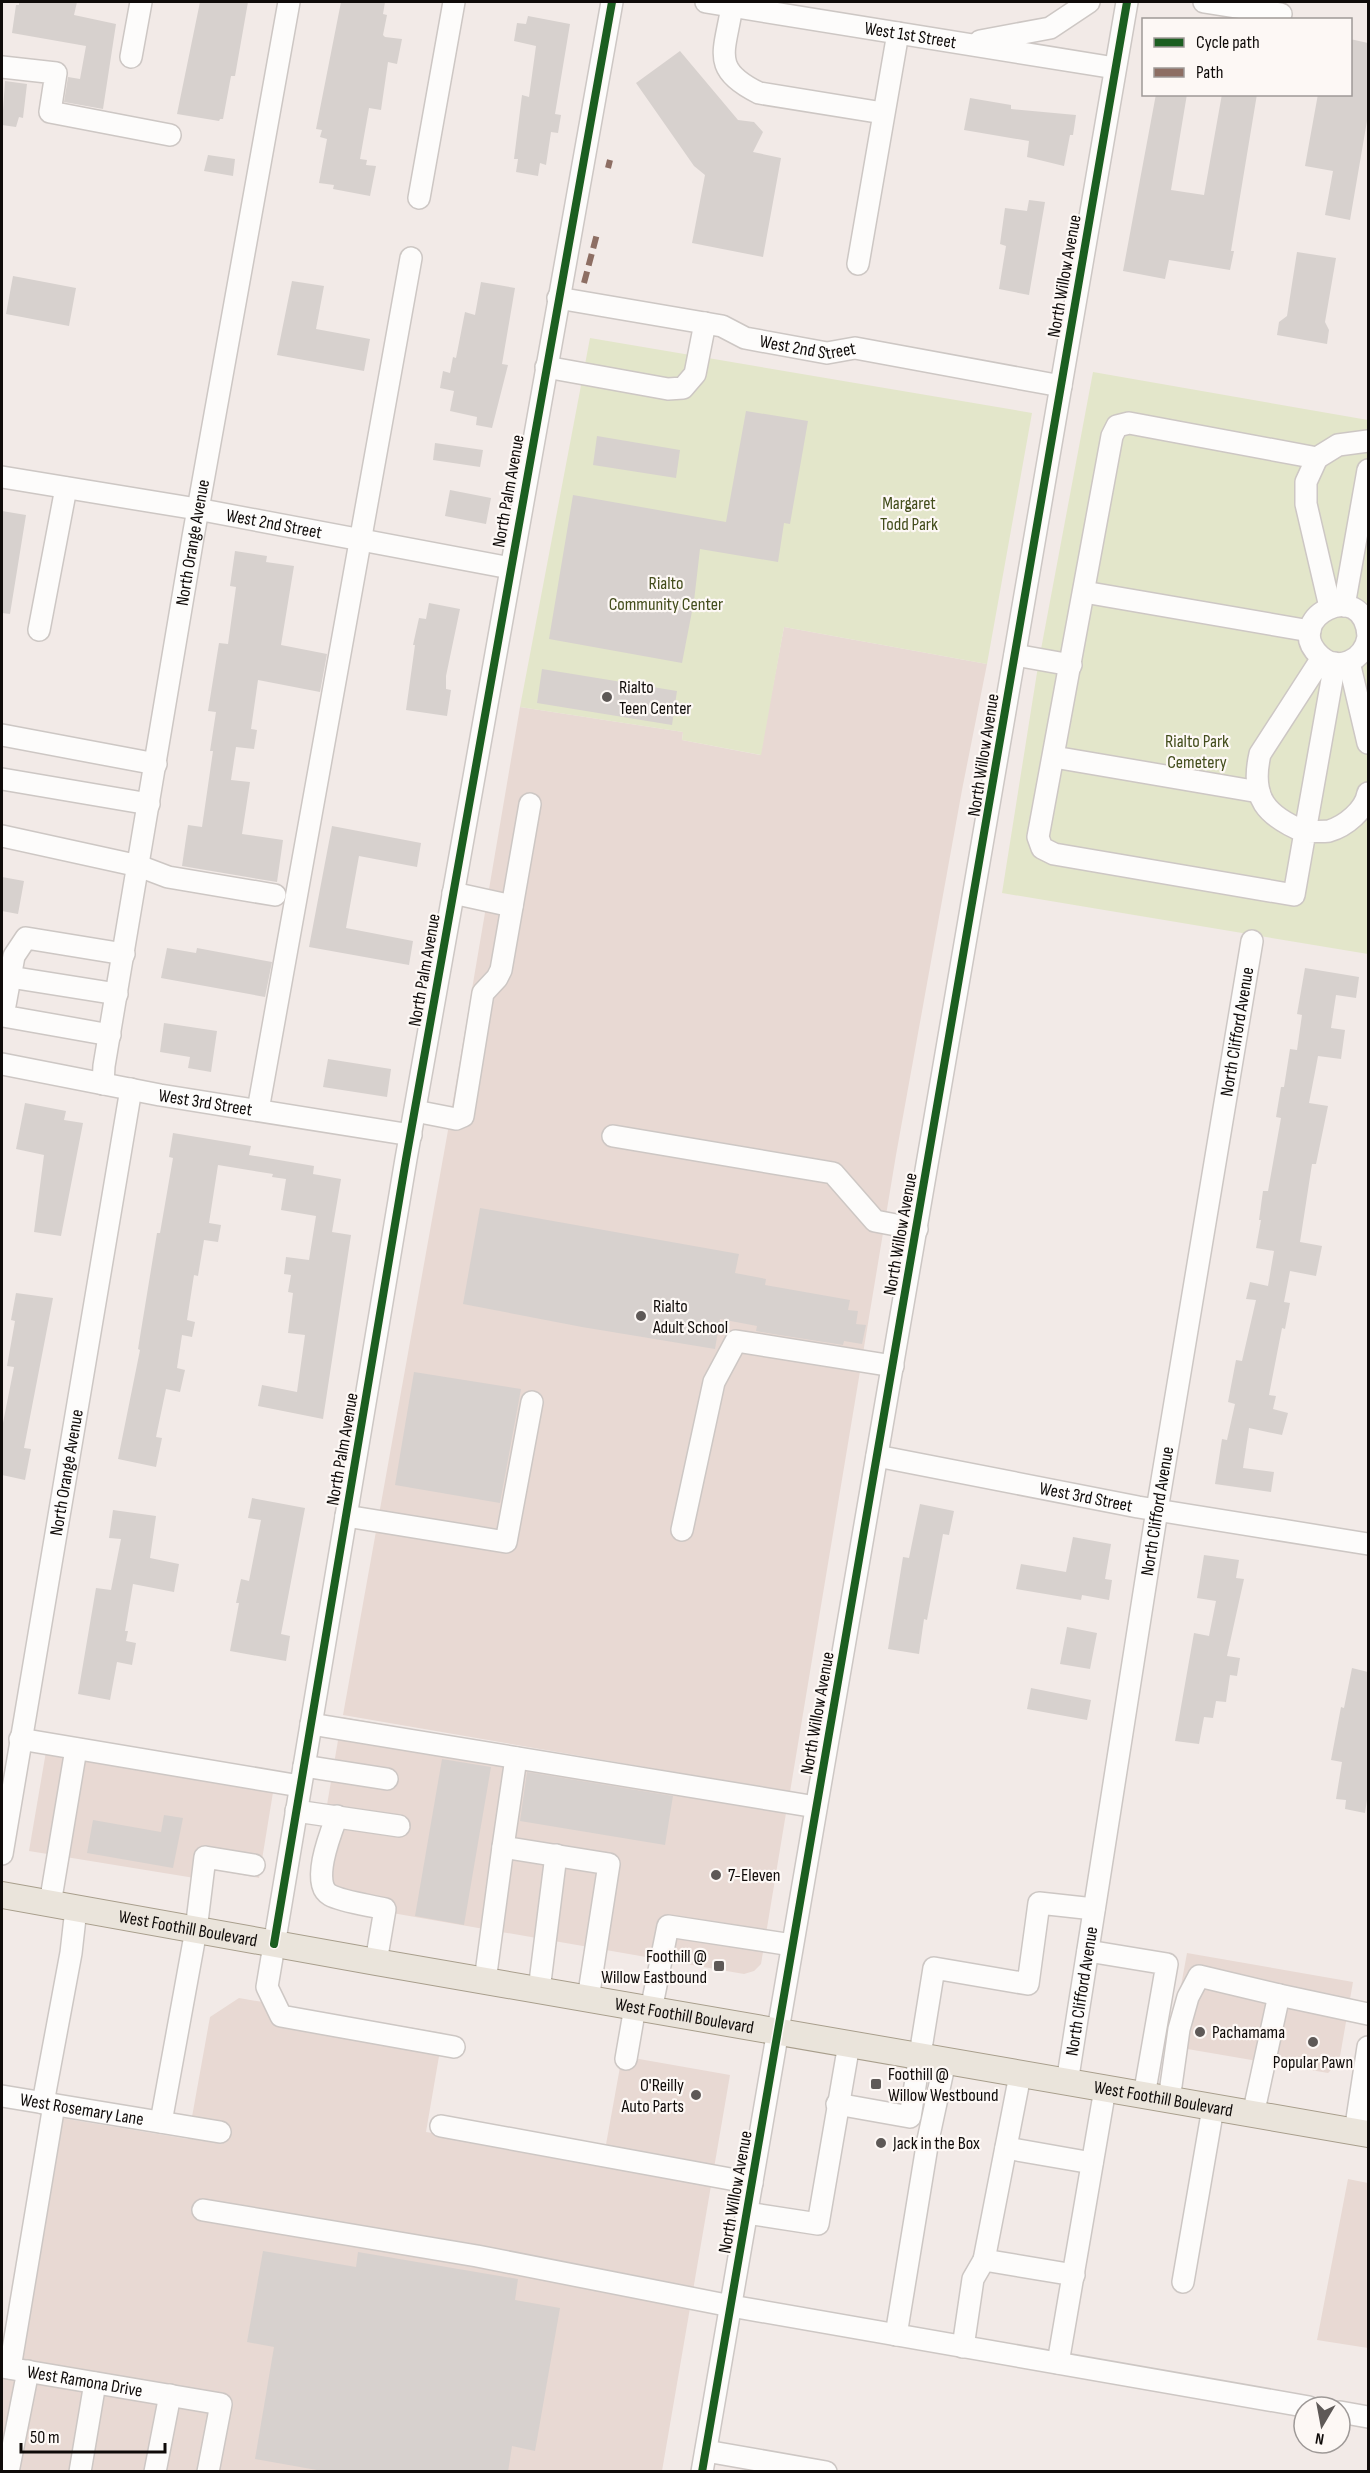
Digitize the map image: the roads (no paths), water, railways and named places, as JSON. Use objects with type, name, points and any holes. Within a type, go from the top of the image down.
[{"type":"main road","name":"West Foothill Boulevard","points":[[2,1895],[1105,2090],[1362,2133]]},
{"type":"street","points":[[131,57],[141,2]]},
{"type":"street","name":"North Orange Avenue","points":[[103,1084],[197,509],[289,2]]},
{"type":"street","points":[[419,198],[454,2]]},
{"type":"street","name":"North Palm Avenue","points":[[454,2047],[281,2016],[267,1987],[415,1111],[612,2]]},
{"type":"street","name":"West 1st Street","points":[[706,2],[732,6],[808,10],[897,33],[1115,68]]},
{"type":"street","points":[[964,44],[1050,28],[1089,2]]},
{"type":"street","name":"North Willow Avenue","points":[[704,2461],[1127,2]]},
{"type":"street","points":[[1204,2],[1282,12]]},
{"type":"street","points":[[732,6],[724,60],[728,73],[741,85],[759,93],[875,112]]},
{"type":"street","points":[[858,264],[875,112],[897,33]]},
{"type":"street","points":[[2,66],[56,73],[50,112],[170,135]]},
{"type":"street","points":[[258,1110],[411,258]]},
{"type":"street","name":"West 2nd Street","points":[[558,298],[722,326],[745,338],[827,352],[855,348],[1061,386]]},
{"type":"street","points":[[546,368],[668,389],[683,388],[695,374],[705,323]]},
{"type":"street","points":[[1317,458],[1129,423],[1117,426],[1112,436],[1038,837],[1042,848],[1054,854],[1294,895],[1336,661]]},
{"type":"street","points":[[1368,441],[1338,445],[1317,458],[1306,482],[1306,504],[1350,606],[1368,628],[1363,652],[1336,661],[1260,754],[1256,780],[1263,803],[1271,813],[1285,824],[1305,831],[1329,831],[1354,817],[1367,800],[1368,792]]},
{"type":"street","points":[[1350,606],[1368,470]]},
{"type":"street","name":"West 2nd Street","points":[[2,477],[197,509],[510,568]]},
{"type":"street","points":[[39,630],[66,488]]},
{"type":"street","points":[[1084,592],[1310,631]]},
{"type":"street","points":[[1350,606],[1317,616],[1310,631],[1312,646],[1336,661],[1368,743]]},
{"type":"street","points":[[1015,655],[1071,665]]},
{"type":"street","points":[[2,735],[156,764]]},
{"type":"street","points":[[1054,757],[1259,792]]},
{"type":"street","points":[[2,779],[149,804]]},
{"type":"street","points":[[415,1111],[456,1119],[463,1116],[483,993],[501,970],[530,804]]},
{"type":"street","points":[[2,837],[139,866],[168,877],[276,896]]},
{"type":"street","points":[[453,894],[512,906]]},
{"type":"street","points":[[110,1035],[3,1016],[14,956],[26,938],[124,954]]},
{"type":"street","name":"North Clifford Avenue","points":[[1067,2083],[1157,1510],[1252,941]]},
{"type":"street","points":[[10,977],[117,994]]},
{"type":"street","name":"West 3rd Street","points":[[2,1064],[131,1089],[411,1135]]},
{"type":"street","name":"North Orange Avenue","points":[[2,1854],[131,1089]]},
{"type":"street","points":[[613,1136],[833,1173],[875,1221],[916,1229]]},
{"type":"street","points":[[682,1530],[714,1382],[736,1341],[893,1366]]},
{"type":"street","points":[[346,1516],[506,1542],[532,1402]]},
{"type":"street","name":"West 3rd Street","points":[[877,1456],[1157,1510],[1368,1544]]},
{"type":"street","points":[[311,1724],[816,1807]]},
{"type":"street","points":[[20,1739],[76,1749],[302,1776],[387,1779]]},
{"type":"street","points":[[50,1904],[76,1749]]},
{"type":"street","points":[[484,1981],[516,1758]]},
{"type":"street","points":[[296,1811],[399,1826]]},
{"type":"street","points":[[337,1816],[329,1836],[322,1869],[323,1890],[331,1896],[385,1909],[376,1962]]},
{"type":"street","points":[[502,1846],[609,1864],[588,1999]]},
{"type":"street","points":[[539,1990],[556,1855]]},
{"type":"street","points":[[161,2122],[196,1930],[205,1857],[254,1865]]},
{"type":"street","points":[[837,2104],[910,2117],[934,1968],[1028,1984],[1039,1903],[1094,1909]]},
{"type":"street","points":[[8,2472],[13,2368],[76,1909]]},
{"type":"street","points":[[626,2059],[668,1926],[792,1945]]},
{"type":"street","points":[[1088,1951],[1167,1964],[1198,1976],[1368,2014]]},
{"type":"street","points":[[1157,2098],[1167,1964]]},
{"type":"street","points":[[1157,2098],[1188,1997],[1198,1976]]},
{"type":"street","points":[[1253,2115],[1279,1995]]},
{"type":"street","points":[[747,2213],[818,2224],[849,2044]]},
{"type":"street","points":[[1362,2133],[1368,2047]]},
{"type":"street","points":[[896,2335],[928,2140],[945,2061]]},
{"type":"street","points":[[963,2347],[973,2279],[984,2260],[1020,2075]]},
{"type":"street","points":[[1058,2363],[1105,2090]]},
{"type":"street","name":"West Rosemary Lane","points":[[2,2096],[220,2132]]},
{"type":"street","points":[[1183,2282],[1213,2108]]},
{"type":"street","points":[[441,2126],[752,2183]]},
{"type":"street","points":[[1006,2148],[1092,2163]]},
{"type":"street","points":[[203,2210],[477,2256],[731,2306],[1292,2404]]},
{"type":"street","points":[[984,2260],[1074,2275]]},
{"type":"street","name":"West Ramona Drive","points":[[13,2368],[221,2404],[208,2472]]},
{"type":"street","points":[[80,2472],[95,2383]]},
{"type":"street","points":[[155,2472],[170,2396]]},
{"type":"street","points":[[1352,2414],[1368,2417]]},
{"type":"street","points":[[704,2461],[826,2472]]},
{"type":"place","name":"Rialto Teen Center","points":[[607,697]]},
{"type":"place","name":"Rialto Adult School","points":[[641,1316]]},
{"type":"place","name":"7-Eleven","points":[[716,1875]]},
{"type":"place","name":"Foothill @ Willow Eastbound","points":[[719,1966]]},
{"type":"place","name":"Pachamama","points":[[1200,2032]]},
{"type":"place","name":"Popular Pawn","points":[[1313,2042]]},
{"type":"place","name":"Foothill @ Willow Westbound","points":[[876,2084]]},
{"type":"place","name":"O'Reilly Auto Parts","points":[[696,2095]]},
{"type":"place","name":"Jack in the Box","points":[[881,2143]]},
{"type":"park label","name":"Margaret Todd Park","points":[[909,513]]},
{"type":"park label","name":"Rialto Community Center","points":[[666,593]]},
{"type":"park label","name":"Rialto Park Cemetery","points":[[1197,751]]}]
